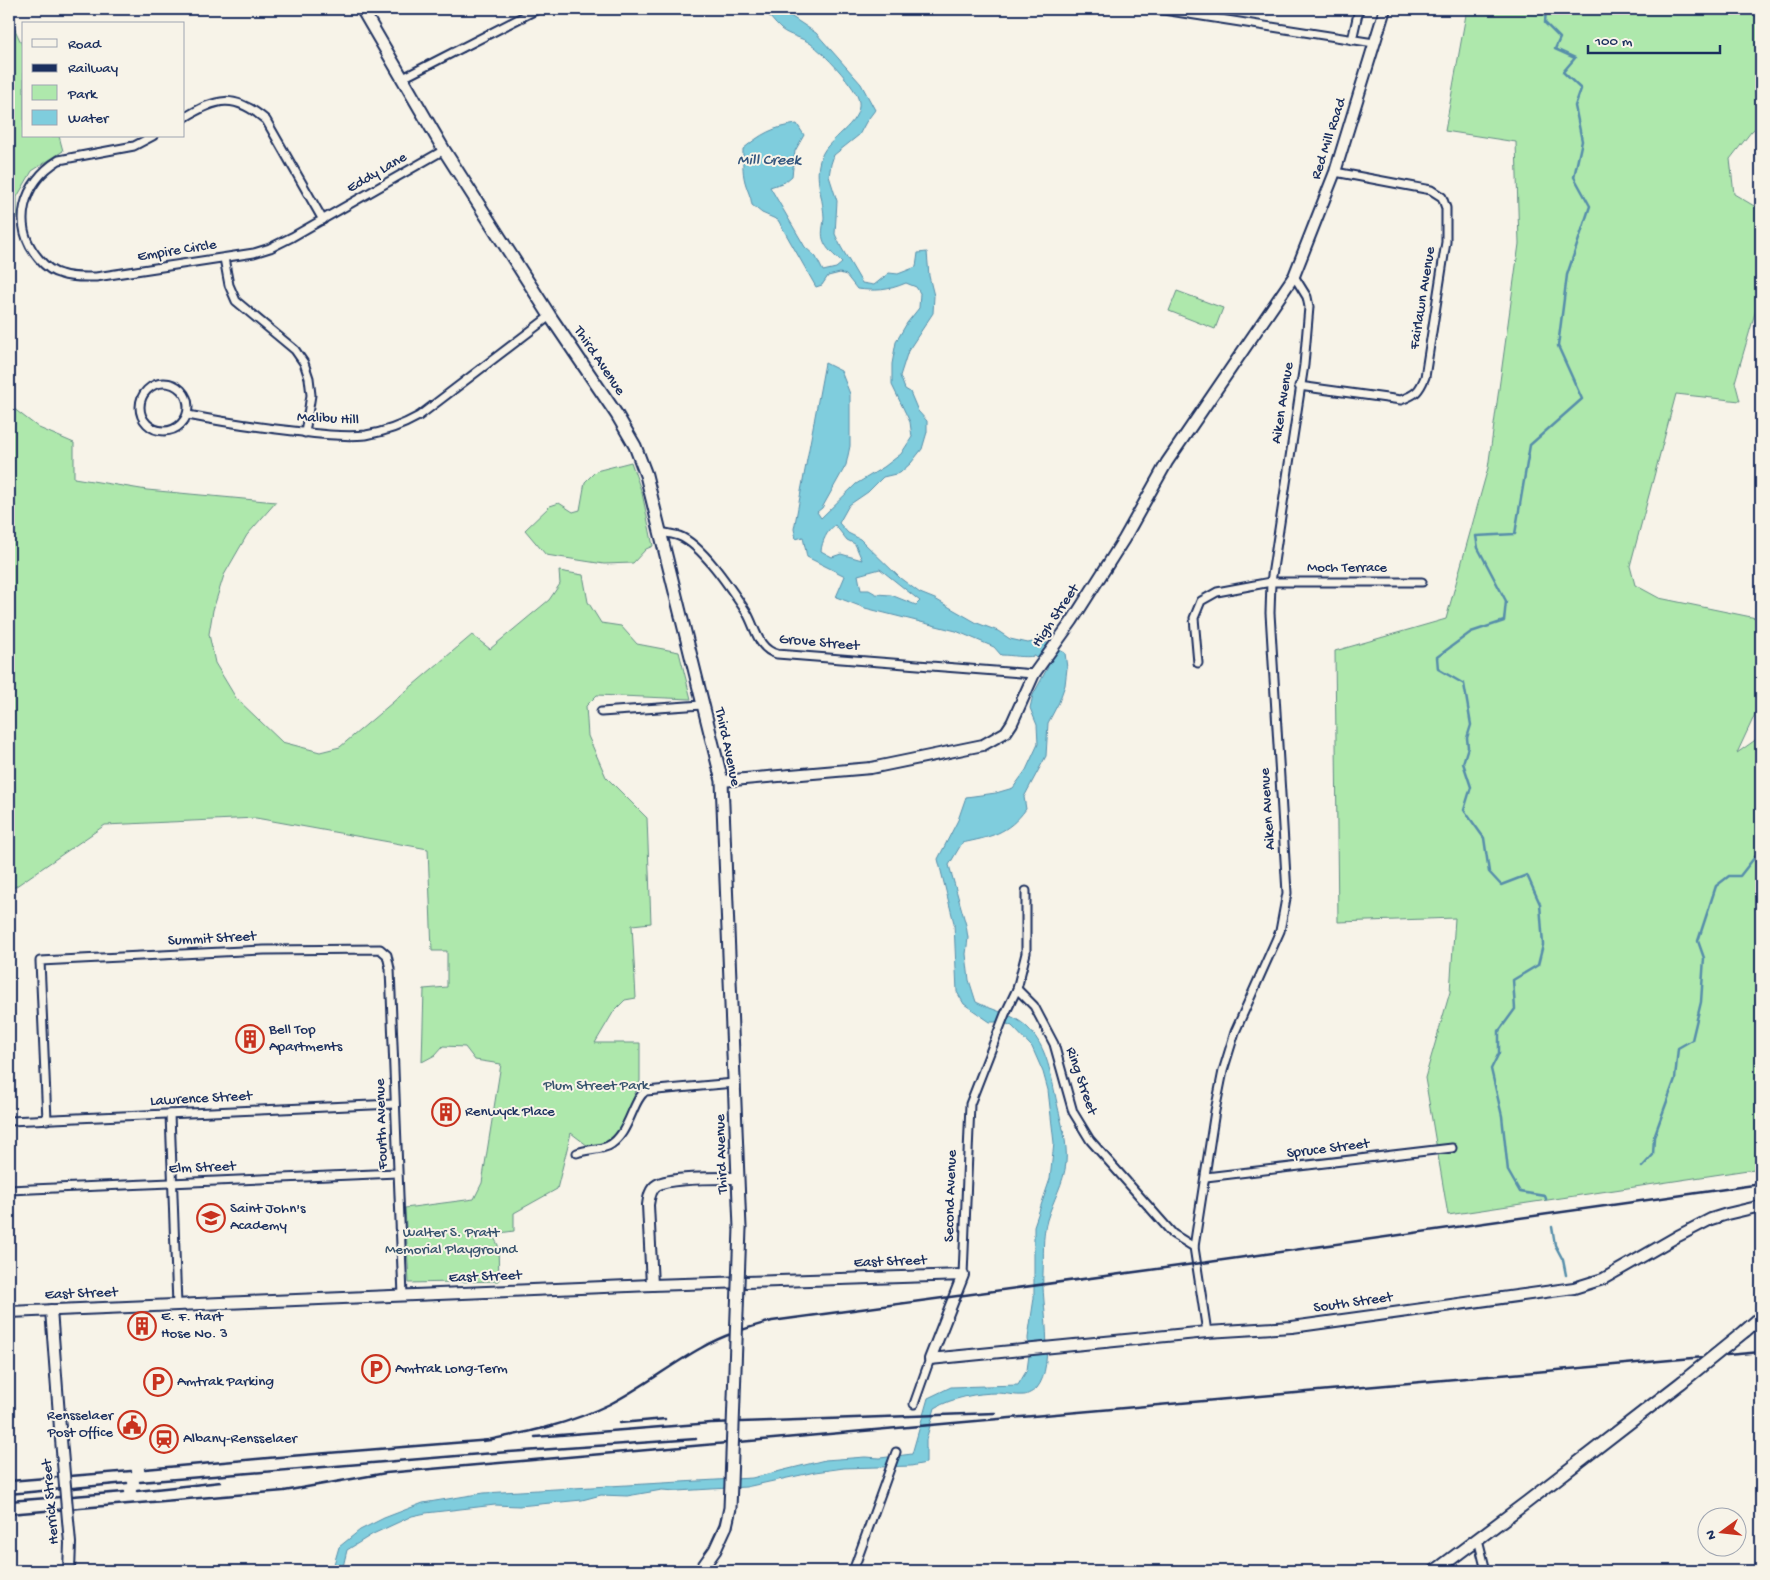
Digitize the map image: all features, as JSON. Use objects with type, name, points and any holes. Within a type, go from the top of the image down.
[{"type":"main road","name":"Third Avenue","points":[[362,9],[444,150],[550,316],[592,376],[635,446],[646,475],[722,781],[740,1228],[730,1508],[726,1526],[715,1550],[700,1571]]},
{"type":"main road","points":[[1435,1571],[1682,1382],[1761,1317]]},
{"type":"street","points":[[403,78],[538,9]]},
{"type":"street","points":[[1157,9],[1374,43]]},
{"type":"street","points":[[1352,40],[1359,9]]},
{"type":"street","name":"Red Mill Road","points":[[1294,276],[1335,172],[1385,9]]},
{"type":"street","points":[[185,117],[202,107],[218,102],[232,101],[246,104],[266,120],[323,220]]},
{"type":"street","name":"Empire Circle","points":[[149,138],[134,146],[59,160],[51,165],[33,184],[27,197],[23,214],[25,235],[33,252],[46,267],[60,274],[77,278],[96,277],[254,253],[270,248],[323,220]]},
{"type":"street","name":"Eddy Lane","points":[[323,220],[444,150]]},
{"type":"street","name":"Fairlawn Avenue","points":[[1300,386],[1401,400],[1414,395],[1420,389],[1425,377],[1446,242],[1446,208],[1442,197],[1431,190],[1335,172]]},
{"type":"street","points":[[224,258],[229,285],[236,301],[294,350],[304,363],[309,378],[311,395],[305,433]]},
{"type":"street","name":"Aiken Avenue","points":[[1207,1332],[1194,1248],[1215,1111],[1223,1071],[1235,1032],[1280,931],[1287,893],[1270,613],[1271,582],[1304,365],[1309,307],[1307,296],[1294,276]]},
{"type":"street","name":"High Street","points":[[722,781],[871,768],[983,745],[1006,732],[1034,674],[1072,621],[1124,540],[1167,462],[1294,276]]},
{"type":"street","name":"Malibu Hill","points":[[188,415],[236,425],[343,436],[387,430],[419,416],[550,316]]},
{"type":"street","points":[[164,382],[172,384],[184,392],[189,407],[188,415],[184,422],[170,431],[153,429],[146,424],[142,416],[141,400],[150,387],[164,382]]},
{"type":"street","name":"Grove Street","points":[[660,532],[680,536],[700,550],[747,614],[763,647],[769,652],[1034,674]]},
{"type":"street","name":"Moch Terrace","points":[[1198,663],[1194,618],[1202,600],[1217,592],[1271,582],[1422,582]]},
{"type":"street","points":[[601,712],[702,705]]},
{"type":"street","points":[[1017,989],[1026,953],[1026,891]]},
{"type":"street","name":"Summit Street","points":[[47,1120],[40,961],[264,950],[370,948],[380,949],[384,952]]},
{"type":"street","name":"Fourth Avenue","points":[[384,952],[390,969],[403,1296]]},
{"type":"street","name":"Second Avenue","points":[[914,1404],[963,1274],[970,1104],[1005,1014],[1017,989]]},
{"type":"street","name":"Ring Street","points":[[1017,989],[1034,1006],[1054,1044],[1073,1112],[1090,1140],[1172,1234],[1194,1248]]},
{"type":"street","points":[[577,1153],[587,1149],[608,1146],[616,1139],[631,1118],[642,1093],[646,1091],[734,1083]]},
{"type":"street","name":"Lawrence Street","points":[[9,1121],[394,1104]]},
{"type":"street","points":[[170,1114],[177,1305]]},
{"type":"street","name":"Spruce Street","points":[[1206,1177],[1452,1148]]},
{"type":"street","name":"Elm Street","points":[[9,1190],[397,1173]]},
{"type":"street","points":[[652,1285],[648,1199],[653,1188],[661,1183],[674,1180],[738,1178]]},
{"type":"street","name":"South Street","points":[[930,1359],[1207,1332],[1292,1327],[1574,1288],[1603,1279],[1711,1219],[1761,1206]]},
{"type":"street","name":"East Street","points":[[9,1312],[963,1274]]},
{"type":"street","name":"Herrick Street","points":[[51,1310],[70,1543],[69,1571]]},
{"type":"street","points":[[853,1571],[896,1452]]},
{"type":"street","points":[[1478,1539],[1486,1571]]},
{"type":"green space","points":[[1467,9],[1748,9],[1761,22],[1761,123],[1751,132],[1730,159],[1734,194],[1761,210],[1761,297],[1735,382],[1740,401],[1676,394],[1630,566],[1635,585],[1659,598],[1761,619],[1761,697],[1758,708],[1737,753],[1761,736],[1761,1168],[1448,1215],[1425,1078],[1450,992],[1455,918],[1338,922],[1335,651],[1446,619],[1488,468],[1519,244],[1516,142],[1445,131]]},
{"type":"green space","points":[[9,17],[22,45],[22,138],[60,138],[63,151],[32,171],[17,197],[17,217],[9,218]]},
{"type":"green space","points":[[1177,291],[1223,308],[1215,329],[1169,311]]},
{"type":"green space","points":[[9,405],[39,428],[74,443],[74,478],[147,490],[276,502],[247,535],[224,575],[213,610],[209,634],[215,663],[236,698],[282,742],[320,752],[340,747],[472,635],[490,649],[549,600],[560,584],[559,571],[583,575],[588,602],[601,623],[621,626],[637,644],[679,652],[691,699],[597,695],[586,706],[588,736],[606,777],[647,818],[651,923],[632,925],[636,998],[625,1000],[614,1011],[595,1043],[640,1043],[640,1081],[624,1122],[617,1133],[606,1143],[588,1146],[571,1133],[557,1189],[514,1213],[514,1231],[492,1234],[498,1245],[499,1281],[409,1283],[405,1208],[474,1199],[482,1183],[501,1064],[475,1060],[465,1047],[443,1046],[435,1055],[422,1062],[424,989],[447,987],[447,951],[432,951],[428,849],[256,818],[105,825],[9,891]]},
{"type":"green space","points":[[631,462],[642,493],[653,546],[646,549],[633,563],[604,564],[546,555],[525,530],[550,506],[559,503],[573,512],[580,510],[585,482],[596,471]]},
{"type":"water","name":"Mill Creek","points":[[763,9],[780,9],[816,33],[861,84],[875,110],[859,135],[834,155],[829,176],[837,201],[835,234],[862,283],[874,285],[889,273],[898,274],[916,267],[918,253],[927,252],[929,276],[934,296],[933,313],[908,351],[900,376],[905,389],[910,392],[918,411],[927,421],[927,432],[922,449],[900,473],[883,477],[868,492],[849,505],[839,523],[848,533],[860,539],[900,578],[920,593],[935,599],[977,623],[998,631],[1010,639],[1028,643],[1042,640],[1065,653],[1067,668],[1065,685],[1048,723],[1046,756],[1024,797],[1026,809],[1012,824],[998,833],[962,843],[949,865],[966,925],[968,938],[966,954],[969,980],[976,1002],[1009,1015],[1027,1027],[1034,1035],[1048,1063],[1064,1133],[1066,1148],[1065,1170],[1045,1226],[1043,1285],[1047,1349],[1043,1378],[1037,1388],[1025,1395],[997,1393],[973,1395],[949,1401],[935,1408],[926,1440],[926,1463],[911,1466],[844,1468],[815,1472],[746,1487],[677,1491],[662,1490],[627,1496],[601,1495],[582,1500],[519,1506],[495,1505],[426,1513],[412,1516],[373,1534],[347,1550],[342,1571],[332,1571],[339,1547],[360,1530],[384,1518],[423,1503],[484,1493],[752,1478],[825,1460],[865,1457],[880,1458],[912,1454],[928,1398],[951,1387],[1018,1385],[1027,1370],[1029,1355],[1028,1338],[1034,1298],[1034,1226],[1050,1179],[1054,1143],[1048,1090],[1043,1072],[1032,1047],[1012,1026],[1002,1022],[990,1022],[964,1004],[957,992],[954,923],[938,859],[958,820],[966,797],[996,793],[1013,788],[1026,770],[1038,744],[1037,725],[1030,708],[1033,695],[1048,667],[1035,656],[1001,655],[994,647],[956,631],[865,608],[836,597],[845,576],[807,557],[803,537],[796,539],[794,529],[825,363],[841,371],[850,394],[850,446],[846,465],[822,508],[817,512],[821,518],[856,484],[901,454],[912,437],[910,422],[892,385],[892,364],[896,342],[907,323],[919,308],[920,293],[916,287],[906,283],[882,290],[857,289],[846,275],[840,273],[828,276],[822,285],[816,287],[778,220],[762,213],[752,205],[744,178],[743,149],[768,132],[797,124],[804,135],[795,151],[792,176],[785,182],[770,187],[805,247],[816,257],[823,271],[836,268],[842,263],[824,243],[822,231],[824,217],[818,169],[827,147],[853,121],[857,114],[858,98],[838,69],[817,48],[781,29]],"holes":[[[835,525],[847,540],[855,544],[862,560],[841,554],[832,557],[821,551],[825,536]],[[880,569],[920,601],[916,605],[891,595],[861,590],[858,575]]]},
{"type":"waterway","points":[[1546,9],[1545,23],[1560,38],[1555,49],[1575,58],[1563,72],[1581,89],[1575,106],[1582,141],[1574,177],[1590,206],[1567,275],[1558,346],[1582,399],[1530,445],[1515,534],[1476,536],[1478,548],[1506,601],[1504,621],[1471,632],[1437,657],[1438,669],[1464,684],[1471,725],[1467,738],[1468,747],[1463,763],[1471,787],[1464,810],[1484,838],[1489,872],[1501,885],[1527,875],[1540,904],[1543,945],[1538,965],[1513,980],[1515,1009],[1499,1031],[1499,1053],[1491,1069],[1502,1116],[1508,1171],[1520,1192],[1545,1196],[1546,1199]]},
{"type":"waterway","points":[[1642,1167],[1653,1155],[1654,1137],[1675,1079],[1678,1048],[1692,1040],[1701,1002],[1704,958],[1698,941],[1716,886],[1729,876],[1740,876],[1758,853],[1761,833]]},
{"type":"waterway","points":[[1552,1227],[1555,1245],[1563,1260],[1566,1275]]},
{"type":"railway","points":[[483,1441],[548,1427],[594,1411],[622,1398],[709,1343],[735,1332],[772,1321],[1209,1262],[1761,1184]]},
{"type":"railway","points":[[9,1514],[284,1491],[386,1473],[1761,1352]]},
{"type":"railway","points":[[535,1437],[711,1423],[995,1413]]},
{"type":"railway","points":[[620,1423],[665,1419]]},
{"type":"railway","points":[[140,1482],[481,1454],[696,1439]]},
{"type":"railway","points":[[145,1469],[491,1440]]},
{"type":"railway","points":[[9,1481],[131,1471]]},
{"type":"railway","points":[[137,1491],[221,1482]]},
{"type":"railway","points":[[9,1494],[127,1483]]},
{"type":"railway","points":[[9,1501],[124,1492]]},
{"type":"place","name":"Bell Top Apartments","points":[[250,1039]]},
{"type":"place","name":"Renwyck Place","points":[[446,1112]]},
{"type":"place","name":"Saint John's Academy","points":[[211,1218]]},
{"type":"place","name":"E. F. Hart Hose No. 3","points":[[142,1326]]},
{"type":"place","name":"Amtrak Long-Term","points":[[376,1369]]},
{"type":"place","name":"Amtrak Parking","points":[[158,1382]]},
{"type":"place","name":"Rensselaer Post Office","points":[[132,1425]]},
{"type":"place","name":"Albany-Rensselaer","points":[[164,1439]]},
{"type":"park label","name":"Plum Street Park","points":[[596,1086]]},
{"type":"park label","name":"Walter S. Pratt Memorial Playground","points":[[451,1242]]}]
